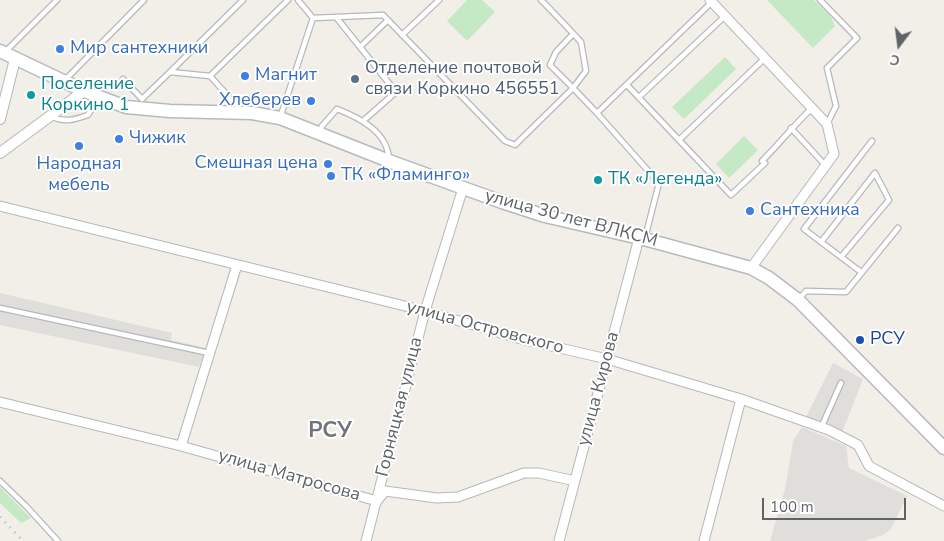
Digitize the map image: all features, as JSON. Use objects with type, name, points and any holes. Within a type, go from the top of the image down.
[{"type":"main road","name":"улица 30 лет ВЛКСМ","points":[[6,54],[63,82],[126,107],[149,110],[242,112],[280,118],[389,161],[545,216],[642,238],[751,268],[769,278],[798,300],[944,448]]},
{"type":"street","points":[[711,1],[827,124],[834,154],[751,268]]},
{"type":"street","points":[[0,119],[6,54]]},
{"type":"street","points":[[0,153],[84,91]]},
{"type":"street","name":"Горняцкая улица","points":[[366,541],[425,311],[463,188]]},
{"type":"street","name":"улица Островского","points":[[0,206],[425,311],[521,339],[607,359],[741,400],[821,428],[858,445],[870,466],[944,506]]},
{"type":"street","name":"улица Кирова","points":[[559,541],[607,359],[642,238]]},
{"type":"street","points":[[181,446],[236,265]]},
{"type":"street","points":[[704,541],[741,400]]},
{"type":"street","name":"улица Матросова","points":[[0,402],[181,446],[376,501],[385,492],[437,498],[458,497],[524,472],[575,481]]},
{"type":"lane","points":[[6,54],[57,0]]},
{"type":"lane","points":[[63,82],[144,0]]},
{"type":"lane","points":[[123,79],[142,99],[243,0]]},
{"type":"lane","points":[[210,76],[288,0]]},
{"type":"lane","points":[[298,0],[313,18]]},
{"type":"lane","points":[[402,35],[439,0]]},
{"type":"lane","points":[[313,18],[383,15],[505,141],[514,145],[573,88],[586,71],[581,42],[541,0]]},
{"type":"lane","points":[[820,0],[856,38],[827,68],[836,106],[827,124]]},
{"type":"lane","points":[[597,113],[711,1]]},
{"type":"lane","points":[[639,97],[725,16]]},
{"type":"lane","points":[[336,17],[396,92],[362,121]]},
{"type":"lane","points":[[280,118],[313,18]]},
{"type":"lane","points":[[360,47],[388,20]]},
{"type":"lane","points":[[573,34],[556,52],[550,65],[597,113],[659,183],[642,238]]},
{"type":"lane","points":[[680,140],[765,58]]},
{"type":"lane","points":[[170,72],[210,76],[242,112]]},
{"type":"lane","points":[[627,85],[731,195],[765,163],[762,160],[812,108]]},
{"type":"lane","points":[[51,116],[58,120],[68,121],[88,116],[98,97]]},
{"type":"lane","points":[[319,133],[322,126],[337,109],[362,121],[375,130],[388,149],[389,161]]},
{"type":"lane","points":[[791,128],[825,165]]},
{"type":"lane","points":[[861,272],[804,229],[872,141]]},
{"type":"lane","points":[[821,242],[876,173],[889,200],[841,257]]},
{"type":"lane","points":[[798,300],[806,291],[846,292],[898,228]]},
{"type":"lane","points":[[0,308],[209,353]]},
{"type":"lane","points":[[821,428],[841,382]]},
{"type":"lane","points":[[0,481],[58,541]]},
{"type":"shaded area","points":[[0,293],[172,333],[171,340],[206,348],[199,367],[0,325]]},
{"type":"shaded area","points":[[833,363],[863,379],[842,433],[806,417]]},
{"type":"shaded area","points":[[802,427],[846,446],[849,468],[907,496],[891,529],[883,535],[865,541],[770,541],[785,489],[793,441]]},
{"type":"green space","points":[[467,0],[482,0],[495,12],[467,41],[447,21]]},
{"type":"green space","points":[[767,0],[814,0],[831,17],[835,26],[813,48]]},
{"type":"green space","points":[[725,57],[736,69],[684,119],[672,107]]},
{"type":"green space","points":[[744,136],[758,150],[729,178],[716,164]]},
{"type":"green space","points":[[0,487],[31,518],[21,523],[0,503]]},
{"type":"railway","points":[[0,517],[23,541]]},
{"type":"place","name":"Мир сантехники","points":[[60,49]]},
{"type":"place","name":"Магнит","points":[[245,76]]},
{"type":"place","name":"Отделение почтовой связи Коркино 456551","points":[[355,79]]},
{"type":"place","name":"Поселение Коркино 1","points":[[31,95]]},
{"type":"place","name":"Хлеберев","points":[[311,101]]},
{"type":"place","name":"Чижик","points":[[119,139]]},
{"type":"place","name":"Народная мебель","points":[[79,146]]},
{"type":"place","name":"Смешная цена","points":[[328,164]]},
{"type":"place","name":"ТК «Фламинго»","points":[[331,176]]},
{"type":"place","name":"ТК «Легенда»","points":[[598,180]]},
{"type":"place","name":"Сантехника","points":[[750,211]]},
{"type":"place","name":"РСУ","points":[[860,340]]},
{"type":"district","name":"РСУ","points":[[330,432]]}]
